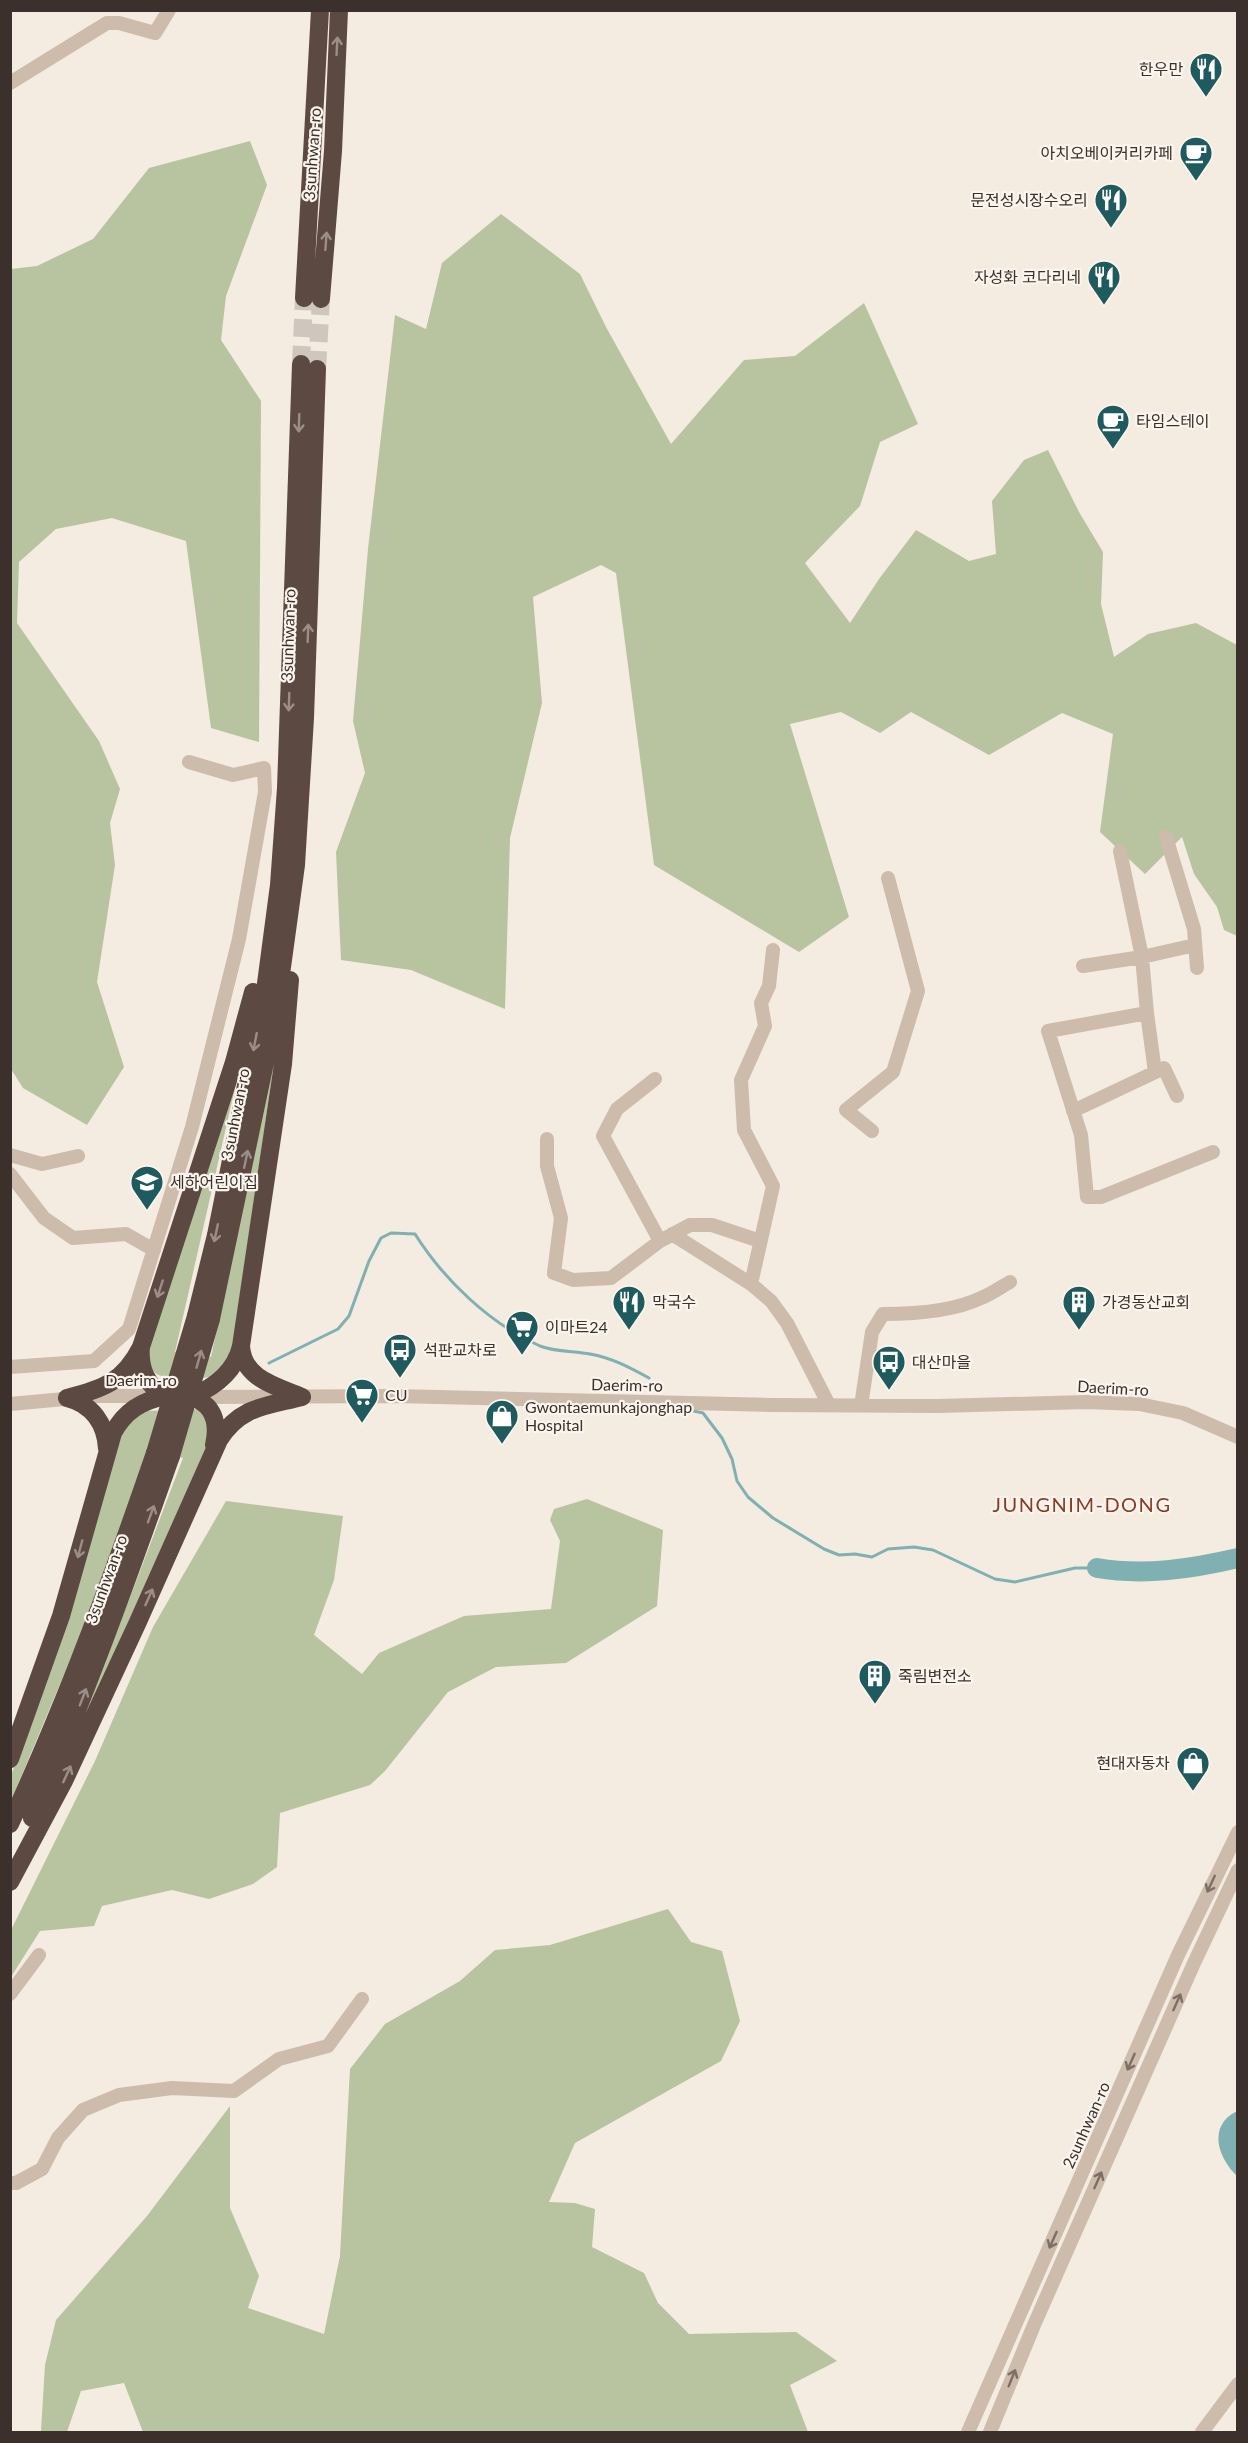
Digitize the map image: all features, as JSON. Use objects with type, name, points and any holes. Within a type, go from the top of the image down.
[{"type":"highway","name":"3sunhwan-ro","points":[[320,10],[313,299],[333,151],[339,10]]},
{"type":"highway","name":"3sunhwan-ro","points":[[10,1866],[58,1760],[117,1610],[204,1317],[249,1144],[282,967],[296,865],[305,718],[309,367],[279,885],[265,992],[216,1234],[204,1317]]},
{"type":"highway","points":[[191,1397],[213,1386],[225,1375],[238,1358],[241,1346],[288,1019],[300,798]]},
{"type":"highway","points":[[68,1398],[95,1391],[113,1383],[126,1371],[141,1347],[237,1052],[258,969],[283,828]]},
{"type":"highway","points":[[241,1346],[244,1361],[251,1372],[302,1397]]},
{"type":"highway","points":[[141,1347],[142,1365],[148,1381],[154,1389],[166,1396]]},
{"type":"highway","points":[[10,1759],[62,1616],[113,1433],[127,1413],[146,1402],[166,1396]]},
{"type":"highway","points":[[191,1397],[205,1403],[214,1415],[216,1432],[213,1450]]},
{"type":"highway","points":[[10,1882],[64,1781],[137,1624],[213,1450],[226,1429],[243,1413],[302,1397]]},
{"type":"highway","points":[[68,1398],[81,1403],[97,1418],[105,1431],[107,1452]]},
{"type":"highway","name":"3sunhwan-ro","points":[[10,1824],[39,1761],[163,1455]]},
{"type":"street","points":[[10,83],[107,23],[119,23],[155,33],[169,10]]},
{"type":"street","points":[[10,1367],[94,1361],[129,1329],[192,1127],[239,939],[265,792],[264,768],[233,775],[189,762]]},
{"type":"street","points":[[1166,837],[1194,929],[1197,968]]},
{"type":"street","points":[[1120,851],[1142,957],[1155,1072]]},
{"type":"street","points":[[872,1131],[846,1110],[893,1072],[918,991],[888,878]]},
{"type":"street","points":[[1083,966],[1142,957],[1195,945]]},
{"type":"street","points":[[751,1284],[772,1186],[744,1130],[741,1080],[765,1026],[761,1003],[769,986],[773,950]]},
{"type":"street","points":[[1147,1013],[1048,1031],[1081,1135],[1087,1197],[1101,1197],[1213,1152]]},
{"type":"street","points":[[1073,1111],[1164,1068],[1177,1096]]},
{"type":"street","points":[[655,1079],[617,1109],[603,1136],[660,1241]]},
{"type":"street","points":[[547,1139],[547,1166],[561,1218],[554,1273],[573,1280],[611,1278],[660,1241],[690,1225],[712,1225],[760,1241]]},
{"type":"street","points":[[10,1155],[42,1164],[78,1156]]},
{"type":"street","points":[[10,1174],[44,1218],[74,1238],[126,1234],[154,1250]]},
{"type":"street","points":[[672,1234],[751,1284],[771,1301],[788,1323],[829,1406]]},
{"type":"street","points":[[861,1406],[872,1332],[883,1314],[919,1314],[980,1299],[1010,1282]]},
{"type":"street","name":"Daerim-ro","points":[[10,1404],[68,1398],[166,1396],[395,1396],[829,1406],[1086,1402],[1139,1404],[1183,1413],[1238,1437]]},
{"type":"street","name":"2sunhwan-ro","points":[[968,2433],[1178,1955],[1238,1832]]},
{"type":"street","name":"2sunhwan-ro","points":[[990,2433],[1034,2325],[1194,1963],[1238,1870]]},
{"type":"street","points":[[10,1994],[39,1955]]},
{"type":"street","points":[[10,2183],[16,2183],[42,2169],[58,2138],[83,2110],[119,2094],[171,2088],[234,2091],[279,2059],[328,2046],[362,1999]]},
{"type":"street","points":[[1202,2433],[1238,2384]]},
{"type":"green space","points":[[250,141],[267,185],[226,296],[221,340],[261,401],[259,742],[211,728],[186,541],[112,518],[56,529],[19,562],[17,623],[99,741],[120,789],[110,823],[115,865],[97,982],[124,1067],[87,1125],[23,1088],[11,1069],[11,269],[37,266],[93,239],[149,168]]},
{"type":"green space","points":[[501,214],[580,274],[606,327],[671,444],[744,360],[795,356],[864,303],[918,424],[880,442],[860,506],[805,563],[850,623],[879,579],[916,530],[969,561],[996,554],[992,501],[1024,460],[1048,450],[1079,512],[1103,552],[1101,604],[1114,657],[1148,634],[1196,623],[1237,645],[1237,936],[1224,930],[1217,907],[1194,874],[1182,837],[1145,874],[1100,832],[1113,734],[1062,713],[989,755],[911,712],[880,733],[841,712],[790,724],[849,917],[799,952],[654,865],[616,573],[601,565],[533,597],[542,703],[510,838],[505,1009],[411,970],[341,960],[336,852],[365,773],[353,721],[368,549],[395,315],[426,329],[442,263]]},
{"type":"green space","points":[[277,1043],[231,1356],[209,1377],[184,1379],[159,1375],[154,1372],[146,1354],[245,1044],[175,1352],[211,1357]]},
{"type":"green space","points":[[204,1410],[211,1436],[35,1832],[134,1587],[183,1458],[148,1450],[114,1555],[11,1801],[10,1778],[29,1727],[123,1427],[144,1411]]},
{"type":"green space","points":[[587,1499],[663,1530],[657,1606],[566,1663],[496,1667],[448,1692],[385,1771],[370,1785],[280,1813],[277,1867],[253,1884],[209,1899],[172,1890],[102,1906],[94,1926],[40,1931],[11,1977],[11,1930],[95,1761],[153,1627],[226,1501],[343,1516],[334,1580],[314,1635],[362,1674],[379,1653],[464,1616],[551,1609],[560,1541],[550,1520],[554,1509]]},
{"type":"green space","points":[[668,1909],[691,1942],[722,1951],[740,2021],[721,2061],[575,2143],[549,2202],[575,2203],[595,2209],[592,2247],[644,2273],[658,2303],[689,2334],[796,2332],[837,2361],[790,2385],[808,2432],[143,2432],[124,2383],[81,2391],[67,2432],[41,2431],[45,2365],[56,2320],[147,2216],[230,2106],[230,2208],[259,2276],[248,2308],[324,2334],[340,2256],[350,2069],[385,2024],[460,1981],[495,1950],[550,1945]]},
{"type":"water","points":[[1237,2111],[1238,2176],[1230,2169],[1219,2142],[1222,2125]]},
{"type":"waterway","points":[[269,1363],[338,1329],[349,1316],[369,1261],[381,1238],[391,1233],[415,1234],[454,1284],[486,1313],[521,1337],[546,1348],[606,1358],[649,1378]]},
{"type":"waterway","points":[[689,1410],[703,1413],[722,1438],[732,1459],[737,1481],[748,1497],[773,1518],[824,1549],[839,1555],[855,1554],[872,1557],[888,1549],[914,1547],[933,1550],[995,1579],[1015,1582],[1075,1568],[1097,1568]]},
{"type":"waterway","points":[[1097,1568],[1132,1571],[1168,1570],[1238,1558]]},
{"type":"tunnel","points":[[301,364],[304,298]]},
{"type":"tunnel","points":[[317,369],[321,299]]},
{"type":"place","name":"한우만","points":[[1206,98]]},
{"type":"place","name":"아치오베이커리카페","points":[[1196,182]]},
{"type":"place","name":"문전성시장수오리","points":[[1111,229]]},
{"type":"place","name":"자성화 코다리네","points":[[1104,306]]},
{"type":"place","name":"타임스테이","points":[[1113,450]]},
{"type":"place","name":"세하어린이집","points":[[147,1211]]},
{"type":"place","name":"막국수","points":[[629,1331]]},
{"type":"place","name":"가경동산교회","points":[[1079,1331]]},
{"type":"place","name":"이마트24","points":[[522,1356]]},
{"type":"place","name":"석판교차로","points":[[400,1379]]},
{"type":"place","name":"대산마을","points":[[889,1391]]},
{"type":"place","name":"CU","points":[[362,1424]]},
{"type":"place","name":"Gwontaemunkajonghap Hospital","points":[[502,1445]]},
{"type":"place","name":"죽림변전소","points":[[875,1705]]},
{"type":"place","name":"현대자동차","points":[[1193,1792]]},
{"type":"district","name":"JUNGNIM-DONG","points":[[1082,1505]]}]
